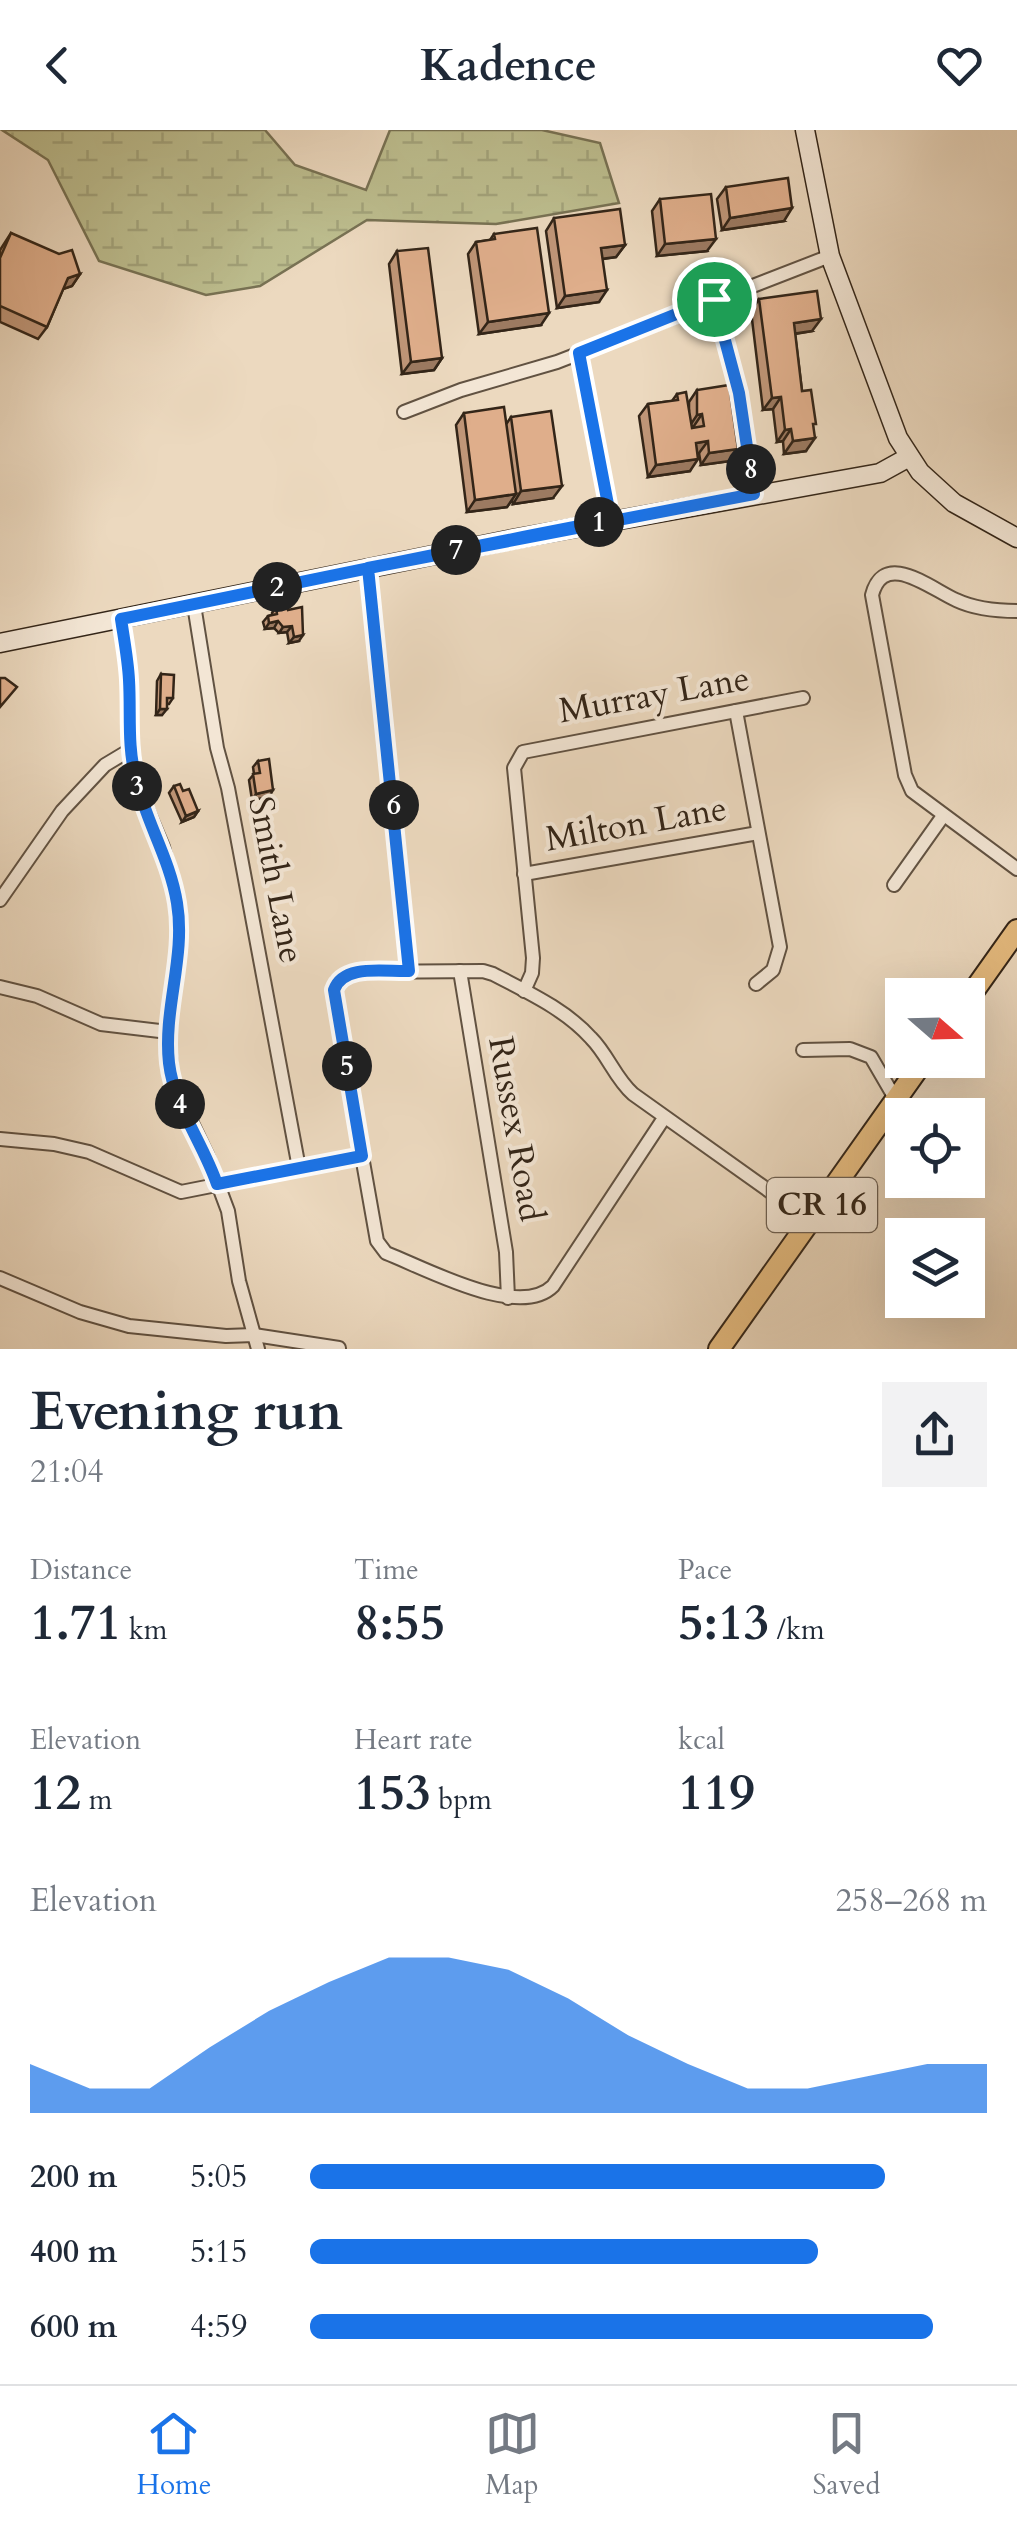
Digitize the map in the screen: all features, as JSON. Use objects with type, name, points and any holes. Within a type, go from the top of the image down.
[{"type":"main road","points":[[983,978],[1017,930]]},
{"type":"main road","name":"CR 16","points":[[719,1349],[885,1115]]},
{"type":"street","points":[[805,130],[830,256],[885,410],[909,456],[934,486],[954,503],[1017,538]]},
{"type":"street","points":[[404,412],[579,353],[830,256]]},
{"type":"street","points":[[714,299],[739,393],[754,494]]},
{"type":"street","points":[[579,353],[611,520]]},
{"type":"street","points":[[0,644],[611,520],[880,473],[909,456]]},
{"type":"street","points":[[368,568],[409,971]]},
{"type":"street","points":[[1017,611],[990,610],[957,601],[895,572],[882,577],[872,601],[908,783],[917,797],[1017,870]]},
{"type":"street","name":"Smith Lane","points":[[194,604],[217,748],[300,1168]]},
{"type":"street","points":[[121,619],[136,783],[163,848],[178,904],[179,949],[168,1032],[169,1060],[175,1092],[207,1155],[228,1211],[238,1282],[256,1342]]},
{"type":"street","name":"Murray Lane","points":[[524,874],[514,768],[523,752],[803,698]]},
{"type":"street","points":[[736,711],[780,946],[773,970],[756,984]]},
{"type":"street","points":[[0,900],[62,810],[105,765],[130,750]]},
{"type":"street","points":[[894,885],[943,816]]},
{"type":"street","name":"Milton Lane","points":[[524,874],[758,833]]},
{"type":"street","points":[[524,874],[533,958],[524,991]]},
{"type":"street","points":[[664,1118],[552,1286],[538,1297],[508,1298],[479,1290],[380,1248],[334,998],[337,982],[353,972],[483,970],[578,1025],[598,1045],[626,1088],[810,1220]]},
{"type":"street","name":"Russex Road","points":[[460,971],[506,1252],[508,1298]]},
{"type":"street","points":[[0,987],[36,996],[101,1024],[168,1032]]},
{"type":"street","points":[[804,1050],[850,1049],[871,1057],[895,1098]]},
{"type":"street","points":[[0,1139],[89,1152],[181,1192],[362,1156]]},
{"type":"street","points":[[0,1278],[104,1320],[256,1342],[338,1348]]},
{"type":"green space","points":[[2,130],[265,130],[295,165],[366,190],[390,130],[542,130],[600,143],[619,203],[496,224],[367,220],[260,286],[206,295],[99,261],[48,160]]},
{"type":"building","points":[[788,178],[792,208],[730,218],[726,187]]},
{"type":"building","points":[[711,194],[716,239],[665,244],[660,199]]},
{"type":"building","points":[[620,209],[625,245],[601,248],[607,290],[565,296],[554,218]]},
{"type":"building","points":[[537,228],[549,313],[488,322],[476,242],[495,239],[494,234]]},
{"type":"building","points":[[11,233],[59,254],[72,250],[80,274],[68,278],[47,327],[0,306],[0,258]]},
{"type":"building","points":[[428,248],[442,358],[411,362],[397,251]]},
{"type":"building","points":[[817,291],[821,319],[794,323],[802,391],[811,390],[815,438],[793,441],[791,429],[785,430],[781,397],[772,398],[759,299]]},
{"type":"building","points":[[729,385],[738,449],[709,453],[708,441],[696,443],[698,459],[656,465],[648,404],[678,400],[677,394],[686,392],[692,428],[704,426],[702,414],[697,415],[697,390]]},
{"type":"building","points":[[504,407],[516,494],[475,500],[464,413]]},
{"type":"building","points":[[551,411],[562,486],[521,491],[511,417]]},
{"type":"building","points":[[287,605],[288,610],[302,607],[303,635],[294,637],[292,626],[283,627],[278,621],[269,623],[268,616],[277,614],[276,607]]},
{"type":"building","points":[[161,674],[174,675],[173,698],[167,698],[167,709],[160,709]]},
{"type":"building","points":[[0,678],[17,687],[0,707]]},
{"type":"building","points":[[269,759],[273,790],[256,794],[253,774],[260,773],[258,761]]},
{"type":"building","points":[[180,784],[183,791],[189,789],[198,811],[186,816],[174,786]]},
{"type":"route","points":[[714,299],[739,393],[754,494],[368,568],[409,971],[346,973],[334,990],[362,1156],[217,1184],[172,1081],[168,1032],[179,949],[178,904],[163,848],[136,783],[121,619],[321,577],[508,540],[611,520],[579,353],[714,299]]}]
